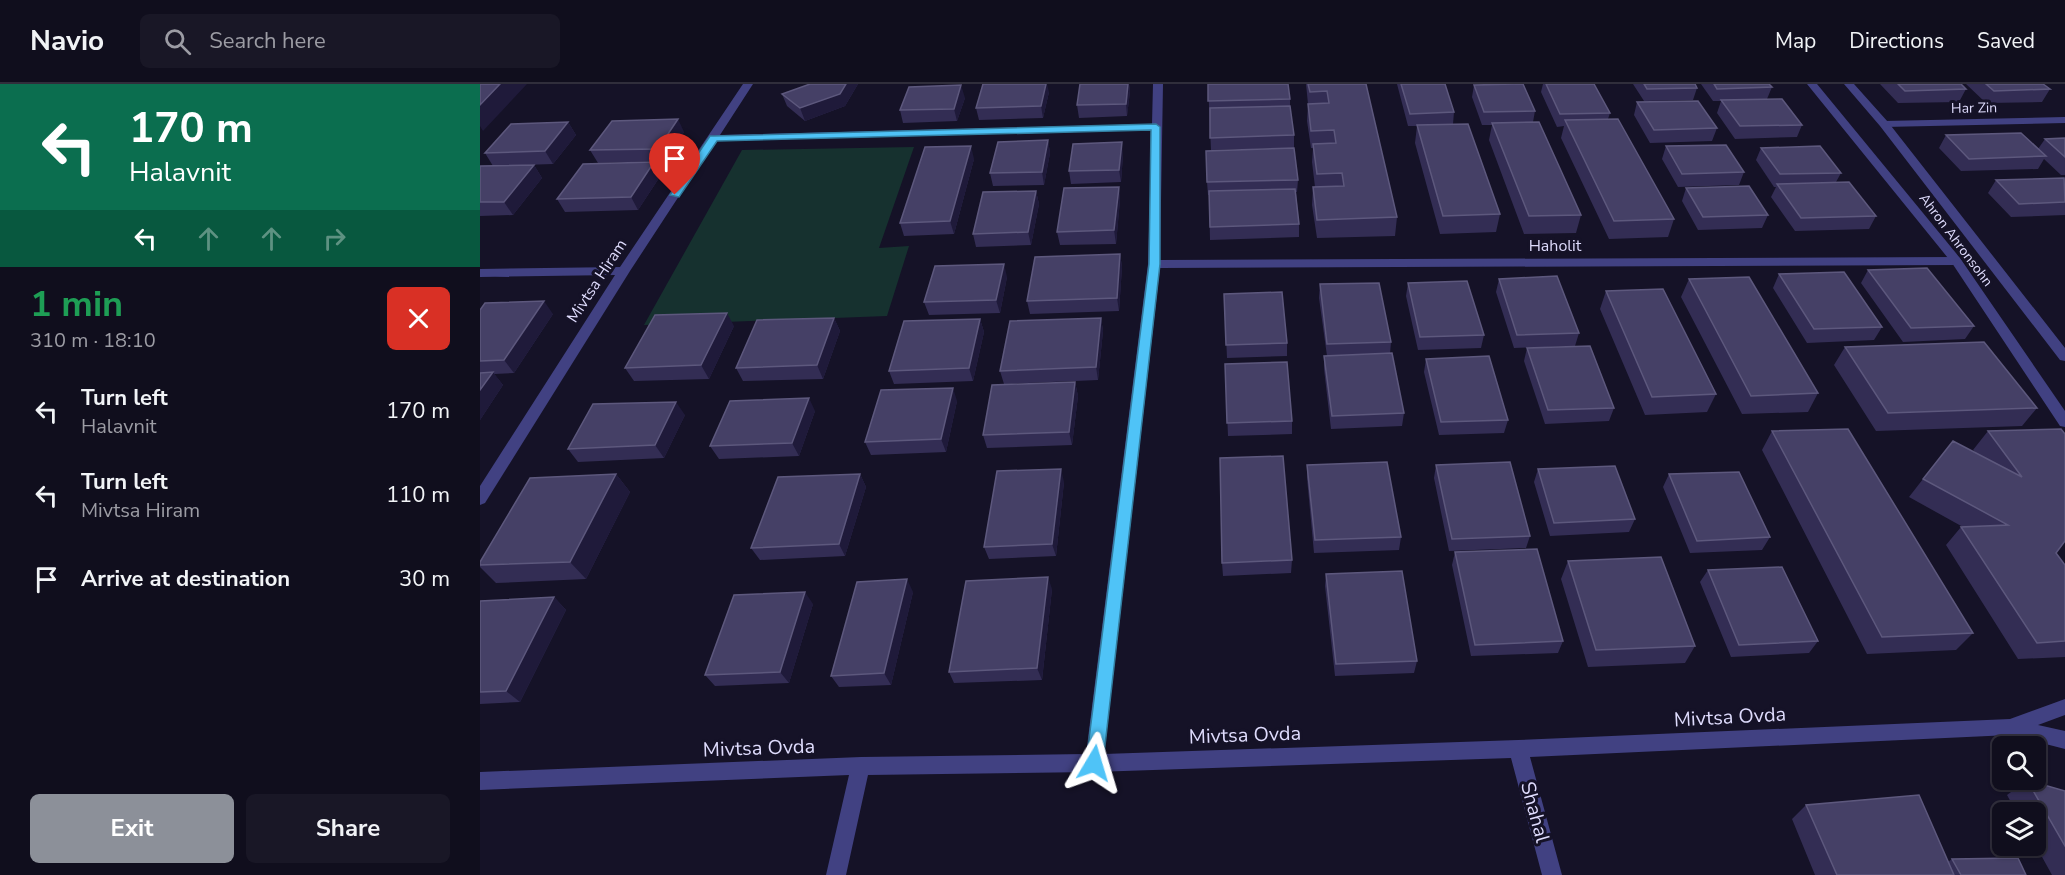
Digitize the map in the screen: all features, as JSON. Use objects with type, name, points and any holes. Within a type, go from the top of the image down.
[{"type":"street","name":"Mivtsa Hiram","points":[[480,499],[624,271],[748,84]]},
{"type":"street","points":[[1094,763],[1154,264],[1158,84]]},
{"type":"street","name":"Ahron Ahronsohn","points":[[1812,84],[1956,261],[2065,422]]},
{"type":"street","name":"Ahron Ahronsohn","points":[[1849,84],[1884,124],[2065,357]]},
{"type":"street","name":"Har Zin","points":[[1884,124],[2065,120]]},
{"type":"street","points":[[714,138],[1156,127]]},
{"type":"street","name":"Haholit","points":[[1154,264],[1956,261]]},
{"type":"street","points":[[480,273],[624,271]]},
{"type":"street","name":"Mivtsa Ovda","points":[[2010,727],[2065,707]]},
{"type":"street","name":"Mivtsa Ovda","points":[[480,781],[861,766],[1094,763],[1518,749],[2010,727],[2065,740]]},
{"type":"street","name":"Shahal","points":[[1518,749],[1552,875]]},
{"type":"street","points":[[836,875],[861,766]]},
{"type":"green space","points":[[914,147],[879,248],[909,246],[887,316],[644,325],[742,150]]},
{"type":"building","points":[[480,84],[500,84],[480,105]]},
{"type":"building","points":[[810,84],[846,84],[840,94],[800,108],[782,94]]},
{"type":"building","points":[[983,84],[1046,84],[1041,106],[976,108]]},
{"type":"building","points":[[1080,84],[1128,84],[1126,104],[1077,105]]},
{"type":"building","points":[[1208,84],[1288,84],[1290,99],[1208,101]]},
{"type":"building","points":[[1308,84],[1366,84],[1397,217],[1317,220],[1313,187],[1344,186],[1342,173],[1317,174],[1313,144],[1336,143],[1334,130],[1311,131],[1308,104],[1329,103],[1327,91],[1310,92]]},
{"type":"building","points":[[1401,84],[1445,84],[1454,112],[1410,114]]},
{"type":"building","points":[[1523,84],[1535,111],[1484,112],[1474,85]]},
{"type":"building","points":[[1546,84],[1594,84],[1610,113],[1560,114]]},
{"type":"building","points":[[1644,84],[1695,84],[1697,88],[1647,89]]},
{"type":"building","points":[[1714,84],[1769,84],[1772,87],[1717,89]]},
{"type":"building","points":[[1898,84],[1961,84],[1966,89],[1905,91]]},
{"type":"building","points":[[1986,84],[2043,84],[2050,89],[1994,91]]},
{"type":"building","points":[[961,85],[954,109],[900,110],[909,87]]},
{"type":"building","points":[[1782,99],[1802,125],[1740,126],[1721,100]]},
{"type":"building","points":[[1698,101],[1717,128],[1654,130],[1637,102]]},
{"type":"building","points":[[1290,106],[1294,135],[1210,138],[1210,108]]},
{"type":"building","points":[[678,119],[658,149],[590,150],[612,121]]},
{"type":"building","points":[[1618,119],[1674,219],[1614,221],[1565,120]]},
{"type":"building","points":[[568,122],[545,151],[485,153],[511,124]]},
{"type":"building","points":[[1539,122],[1581,215],[1529,216],[1492,123]]},
{"type":"building","points":[[1468,124],[1500,214],[1443,216],[1417,125]]},
{"type":"building","points":[[2021,133],[2046,156],[1969,159],[1946,135]]},
{"type":"building","points":[[2065,138],[2065,157],[2045,139]]},
{"type":"building","points":[[1048,140],[1042,172],[990,173],[998,142]]},
{"type":"building","points":[[1122,142],[1119,170],[1069,171],[1073,144]]},
{"type":"building","points":[[1726,145],[1744,172],[1682,174],[1666,146]]},
{"type":"building","points":[[971,146],[950,221],[900,223],[925,147]]},
{"type":"building","points":[[1820,146],[1841,173],[1780,174],[1761,148]]},
{"type":"building","points":[[1294,148],[1298,180],[1207,182],[1206,151]]},
{"type":"building","points":[[654,162],[631,197],[557,199],[583,164]]},
{"type":"building","points":[[534,165],[504,202],[480,202],[480,166]]},
{"type":"building","points":[[2064,178],[2065,202],[2019,204],[1996,180]]},
{"type":"building","points":[[1849,182],[1876,216],[1801,218],[1777,184]]},
{"type":"building","points":[[1749,186],[1768,215],[1703,217],[1686,188]]},
{"type":"building","points":[[1119,187],[1114,230],[1057,232],[1064,188]]},
{"type":"building","points":[[1295,189],[1299,224],[1210,227],[1209,191]]},
{"type":"building","points":[[1036,191],[1028,232],[973,234],[983,192]]},
{"type":"building","points":[[1120,254],[1117,298],[1027,301],[1035,257]]},
{"type":"building","points":[[1004,264],[996,300],[924,302],[935,266]]},
{"type":"building","points":[[1927,268],[1974,326],[1911,328],[1868,270]]},
{"type":"building","points":[[1844,272],[1882,327],[1814,329],[1779,274]]},
{"type":"building","points":[[1557,276],[1579,333],[1517,335],[1499,279]]},
{"type":"building","points":[[1749,277],[1818,393],[1751,396],[1689,279]]},
{"type":"building","points":[[1467,281],[1484,335],[1420,337],[1408,283]]},
{"type":"building","points":[[1379,283],[1391,342],[1327,344],[1320,284]]},
{"type":"building","points":[[1663,289],[1716,394],[1652,397],[1606,291]]},
{"type":"building","points":[[1282,292],[1287,343],[1226,345],[1224,294]]},
{"type":"building","points":[[544,301],[504,360],[480,361],[480,310],[485,303]]},
{"type":"building","points":[[727,313],[701,365],[625,368],[655,315]]},
{"type":"building","points":[[834,318],[817,365],[736,368],[757,320]]},
{"type":"building","points":[[1101,318],[1096,367],[1000,371],[1010,321]]},
{"type":"building","points":[[980,319],[969,368],[889,371],[904,321]]},
{"type":"building","points":[[1984,342],[2037,408],[1888,413],[1845,347]]},
{"type":"building","points":[[1590,346],[1614,408],[1548,410],[1527,348]]},
{"type":"building","points":[[1392,353],[1404,413],[1332,416],[1324,356]]},
{"type":"building","points":[[1489,356],[1508,420],[1441,422],[1426,359]]},
{"type":"building","points":[[1287,362],[1292,421],[1227,423],[1225,364]]},
{"type":"building","points":[[493,372],[480,390],[480,373]]},
{"type":"building","points":[[1075,382],[1069,432],[983,435],[992,385]]},
{"type":"building","points":[[953,388],[941,439],[865,442],[881,390]]},
{"type":"building","points":[[809,398],[792,443],[710,446],[730,401]]},
{"type":"building","points":[[676,402],[655,445],[568,449],[593,404]]},
{"type":"building","points":[[1848,429],[1973,633],[1882,637],[1772,431]]},
{"type":"building","points":[[2061,429],[2065,434],[2065,541],[2056,553],[2065,565],[2065,641],[2037,643],[1961,527],[2008,525],[1923,479],[1953,441],[2022,477],[1988,431]]},
{"type":"building","points":[[1283,456],[1292,560],[1222,563],[1220,458]]},
{"type":"building","points":[[1387,462],[1401,537],[1315,540],[1307,465]]},
{"type":"building","points":[[1510,462],[1530,536],[1452,539],[1436,465]]},
{"type":"building","points":[[1615,466],[1635,519],[1554,523],[1538,469]]},
{"type":"building","points":[[1061,469],[1052,544],[984,547],[997,471]]},
{"type":"building","points":[[1739,472],[1770,537],[1697,541],[1669,474]]},
{"type":"building","points":[[616,474],[570,562],[480,565],[530,478]]},
{"type":"building","points":[[860,474],[839,544],[751,548],[778,477]]},
{"type":"building","points":[[1537,549],[1563,641],[1475,645],[1455,552]]},
{"type":"building","points":[[1661,557],[1695,646],[1596,650],[1568,561]]},
{"type":"building","points":[[1782,567],[1818,641],[1739,645],[1708,570]]},
{"type":"building","points":[[1402,571],[1417,661],[1336,664],[1326,574]]},
{"type":"building","points":[[1048,577],[1037,668],[949,672],[966,581]]},
{"type":"building","points":[[907,579],[884,673],[831,676],[857,582]]},
{"type":"building","points":[[805,592],[780,672],[705,675],[734,595]]},
{"type":"building","points":[[554,597],[506,691],[480,692],[480,601]]},
{"type":"building","points":[[2046,786],[2065,791],[2065,846],[2046,813],[2046,802],[2040,802],[2033,790],[2046,790]]},
{"type":"building","points":[[1919,795],[1954,875],[1837,875],[1806,805]]},
{"type":"building","points":[[2018,858],[2026,875],[1961,875],[1952,859]]},
{"type":"route","points":[[675,195],[714,138],[1156,127],[1154,264],[1094,763]]}]
